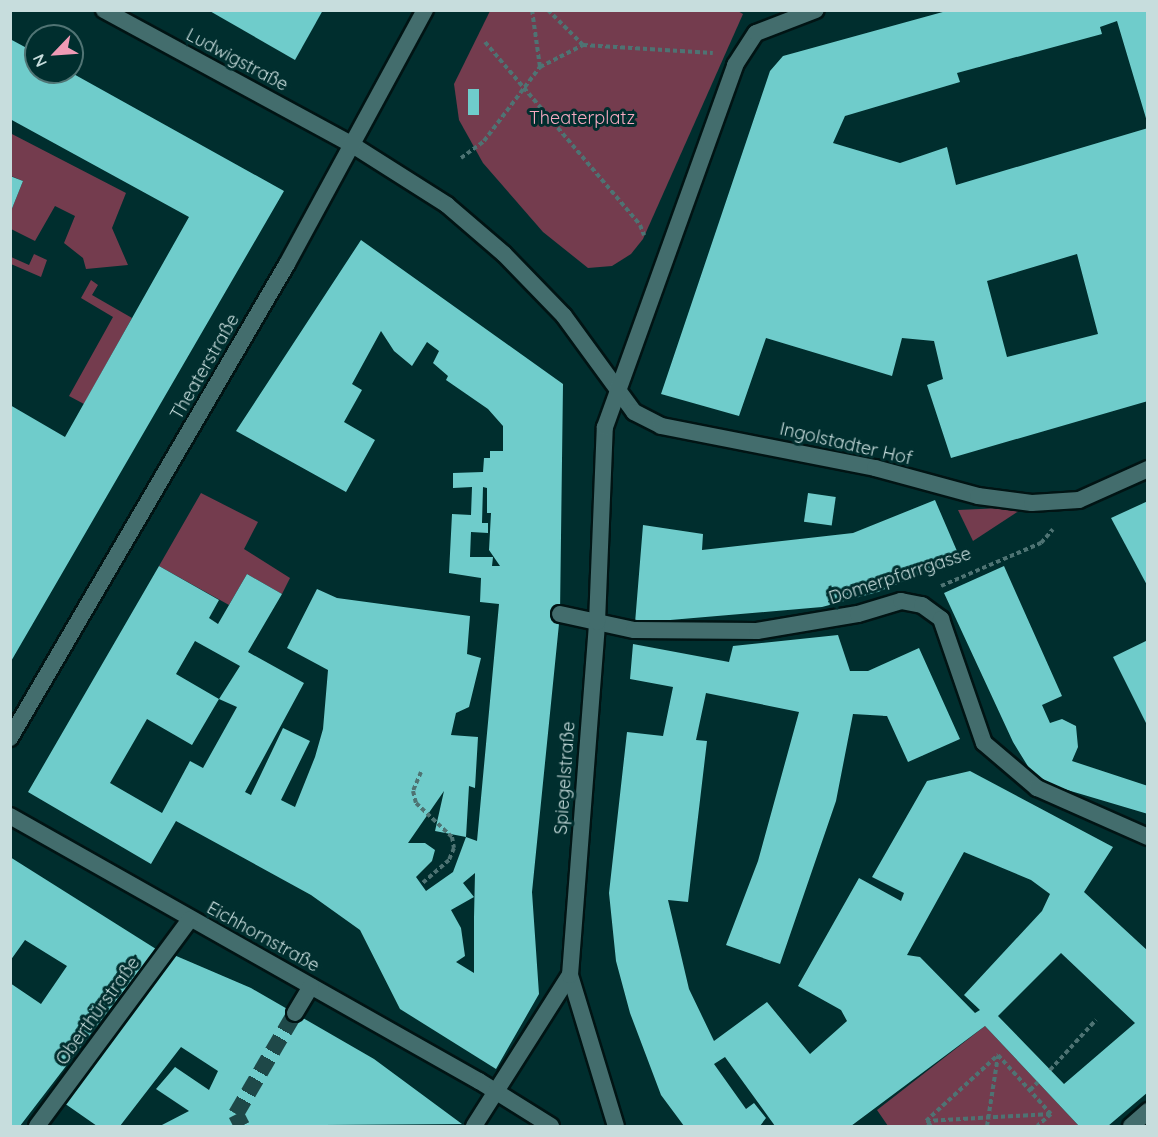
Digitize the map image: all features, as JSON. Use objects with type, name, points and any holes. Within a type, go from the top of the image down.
[{"type":"street","name":"Ludwigstraße","points":[[104,10],[351,144]]},
{"type":"street","name":"Theaterstraße","points":[[10,738],[281,273],[425,10]]},
{"type":"street","points":[[616,392],[661,281],[735,65],[756,33],[775,23],[816,10]]},
{"type":"street","points":[[351,144],[447,205],[504,254],[564,316],[616,392]]},
{"type":"street","name":"Spiegelstraße","points":[[570,975],[597,622],[606,426],[616,392]]},
{"type":"street","name":"Ingolstadter Hof","points":[[616,392],[634,412],[661,426],[875,468],[978,496],[1032,503],[1079,500]]},
{"type":"street","points":[[1079,500],[1148,469]]},
{"type":"street","points":[[901,601],[922,605],[940,619],[984,744],[1037,788],[1148,837]]},
{"type":"street","name":"Domerpfarrgasse","points":[[597,622],[634,630],[757,631],[858,614],[901,601]]},
{"type":"street","points":[[560,614],[597,622]]},
{"type":"street","name":"Eichhornstraße","points":[[10,816],[497,1091],[551,1126]]},
{"type":"street","name":"Oberthürstraße","points":[[37,1126],[190,919]]},
{"type":"street","points":[[474,1126],[570,975]]},
{"type":"street","points":[[570,975],[616,1126]]},
{"type":"street","points":[[295,1013],[311,986]]},
{"type":"street","points":[[1131,1126],[1148,1112]]},
{"type":"path","points":[[532,10],[540,67]]},
{"type":"path","points":[[548,10],[583,45]]},
{"type":"path","points":[[485,42],[640,225],[661,281]]},
{"type":"path","points":[[461,158],[484,141],[540,67],[583,45],[707,50],[735,65]]},
{"type":"path","name":"Domerpfarrgasse","points":[[901,601],[983,571],[1041,543],[1079,500]]},
{"type":"path","points":[[421,772],[413,791],[416,804],[452,837],[454,848],[449,860],[421,884]]},
{"type":"path","points":[[1050,1070],[1096,1020]]},
{"type":"path","points":[[998,1055],[1051,1114]]},
{"type":"path","points":[[987,1126],[998,1055]]},
{"type":"path","points":[[926,1121],[998,1055]]},
{"type":"path","points":[[1030,1090],[1038,1082]]},
{"type":"path","points":[[926,1121],[1051,1114]]},
{"type":"path","points":[[1037,1126],[1051,1114]]},
{"type":"path","points":[[926,1121],[931,1126]]},
{"type":"green space","name":"Theaterplatz","points":[[736,10],[743,14],[643,239],[631,254],[612,266],[588,268],[543,232],[483,163],[459,120],[454,84],[490,11]]},
{"type":"green space","points":[[10,133],[126,193],[112,228],[128,265],[86,269],[83,258],[64,243],[75,216],[55,206],[35,241],[11,229],[11,211],[23,181],[11,176]]},
{"type":"green space","points":[[34,254],[47,260],[41,277],[11,264],[11,257],[29,265]]},
{"type":"green space","points":[[91,280],[98,285],[92,295],[132,318],[84,404],[69,396],[113,317],[81,298]]},
{"type":"green space","points":[[201,493],[258,522],[244,549],[290,578],[282,594],[247,574],[229,605],[159,566]]},
{"type":"green space","points":[[1025,507],[973,541],[958,510]]},
{"type":"green space","points":[[985,1026],[1079,1126],[888,1126],[877,1110]]},
{"type":"building","points":[[208,10],[323,10],[295,60]]},
{"type":"building","points":[[950,10],[1148,10],[1148,125],[1117,21],[1100,27],[1102,34],[957,73],[960,82],[845,116],[833,143],[900,163],[947,147],[956,185],[1148,128],[1148,401],[951,458],[927,385],[943,379],[934,341],[902,338],[892,376],[766,338],[739,416],[661,394],[770,71],[783,56]],"holes":[[[1077,254],[1098,334],[1007,357],[987,281]]]},
{"type":"building","points":[[10,39],[24,47],[24,84],[84,84],[84,80],[284,191],[10,663],[10,405],[65,437],[189,217],[10,119]]},
{"type":"building","points":[[468,89],[479,89],[479,115],[468,115]]},
{"type":"building","points":[[10,176],[23,181],[11,211],[10,211]]},
{"type":"building","points":[[361,240],[563,384],[560,614],[532,892],[539,994],[496,1069],[400,1009],[360,930],[311,895],[176,821],[151,864],[28,792],[159,566],[219,600],[209,618],[218,624],[247,574],[282,594],[248,652],[304,683],[245,792],[251,795],[283,728],[310,741],[281,800],[295,807],[315,757],[323,729],[328,670],[287,648],[317,589],[337,598],[470,616],[467,654],[481,658],[469,707],[456,713],[451,735],[478,737],[475,788],[469,786],[466,837],[477,841],[499,604],[480,602],[481,578],[449,573],[452,514],[471,515],[472,487],[453,488],[453,473],[483,472],[484,458],[490,458],[490,451],[503,451],[503,426],[488,409],[446,380],[448,376],[433,363],[439,351],[427,342],[412,366],[394,351],[381,331],[352,384],[362,390],[344,422],[375,440],[346,492],[236,431]],"holes":[[[483,487],[487,488],[487,513],[491,513],[489,550],[500,566],[492,566],[493,557],[470,557],[471,532],[488,533],[488,523],[482,523]],[[195,641],[240,666],[219,699],[176,674]],[[219,699],[237,707],[203,768],[190,761],[162,813],[110,783],[147,719],[192,745]],[[444,791],[435,831],[466,837],[453,872],[426,891],[416,877],[432,861],[435,850],[425,843],[408,843]],[[475,873],[474,973],[456,962],[465,956],[461,928],[451,910],[474,897],[463,883]]]},
{"type":"building","points":[[808,493],[836,497],[832,526],[804,522]]},
{"type":"building","points":[[935,500],[960,558],[878,592],[822,607],[635,623],[643,525],[703,534],[702,550],[853,533]]},
{"type":"building","points":[[1148,501],[1148,587],[1111,518]]},
{"type":"building","points":[[1004,566],[1062,696],[1042,705],[1050,723],[1062,719],[1076,726],[1078,747],[1072,761],[1148,786],[1148,814],[1037,781],[1013,742],[944,593]]},
{"type":"building","points":[[838,635],[850,671],[868,671],[919,648],[960,739],[908,762],[887,716],[853,714],[836,801],[780,964],[726,945],[758,861],[799,712],[706,693],[696,740],[707,741],[688,902],[668,900],[689,989],[714,1041],[767,1002],[810,1054],[847,1021],[841,1010],[798,986],[859,878],[901,901],[904,893],[872,877],[927,781],[970,771],[1113,847],[1084,892],[1148,951],[1148,1092],[1108,1126],[1079,1126],[985,1026],[851,1126],[775,1126],[725,1057],[714,1064],[746,1109],[754,1103],[766,1118],[760,1126],[684,1126],[661,1095],[630,1013],[616,961],[609,893],[627,732],[663,736],[673,687],[630,679],[633,644],[729,662],[733,646]],"holes":[[[964,852],[1031,880],[1050,894],[1042,911],[964,995],[980,1010],[975,1013],[920,957],[907,955]],[[1061,953],[1135,1023],[1064,1084],[998,1016]]]},
{"type":"building","points":[[1148,640],[1148,727],[1113,657]]},
{"type":"building","points":[[561,797],[571,798],[568,822],[558,821]]},
{"type":"building","points":[[10,857],[156,949],[20,1126],[10,1126],[10,983],[41,1004],[67,966],[25,940],[10,961]]},
{"type":"building","points":[[174,955],[251,988],[374,1059],[462,1124],[160,1126],[189,1111],[156,1089],[175,1067],[209,1090],[218,1071],[181,1047],[120,1126],[97,1126],[64,1103]]},
{"type":"tunnel","points":[[242,1126],[236,1114],[295,1013]]}]
